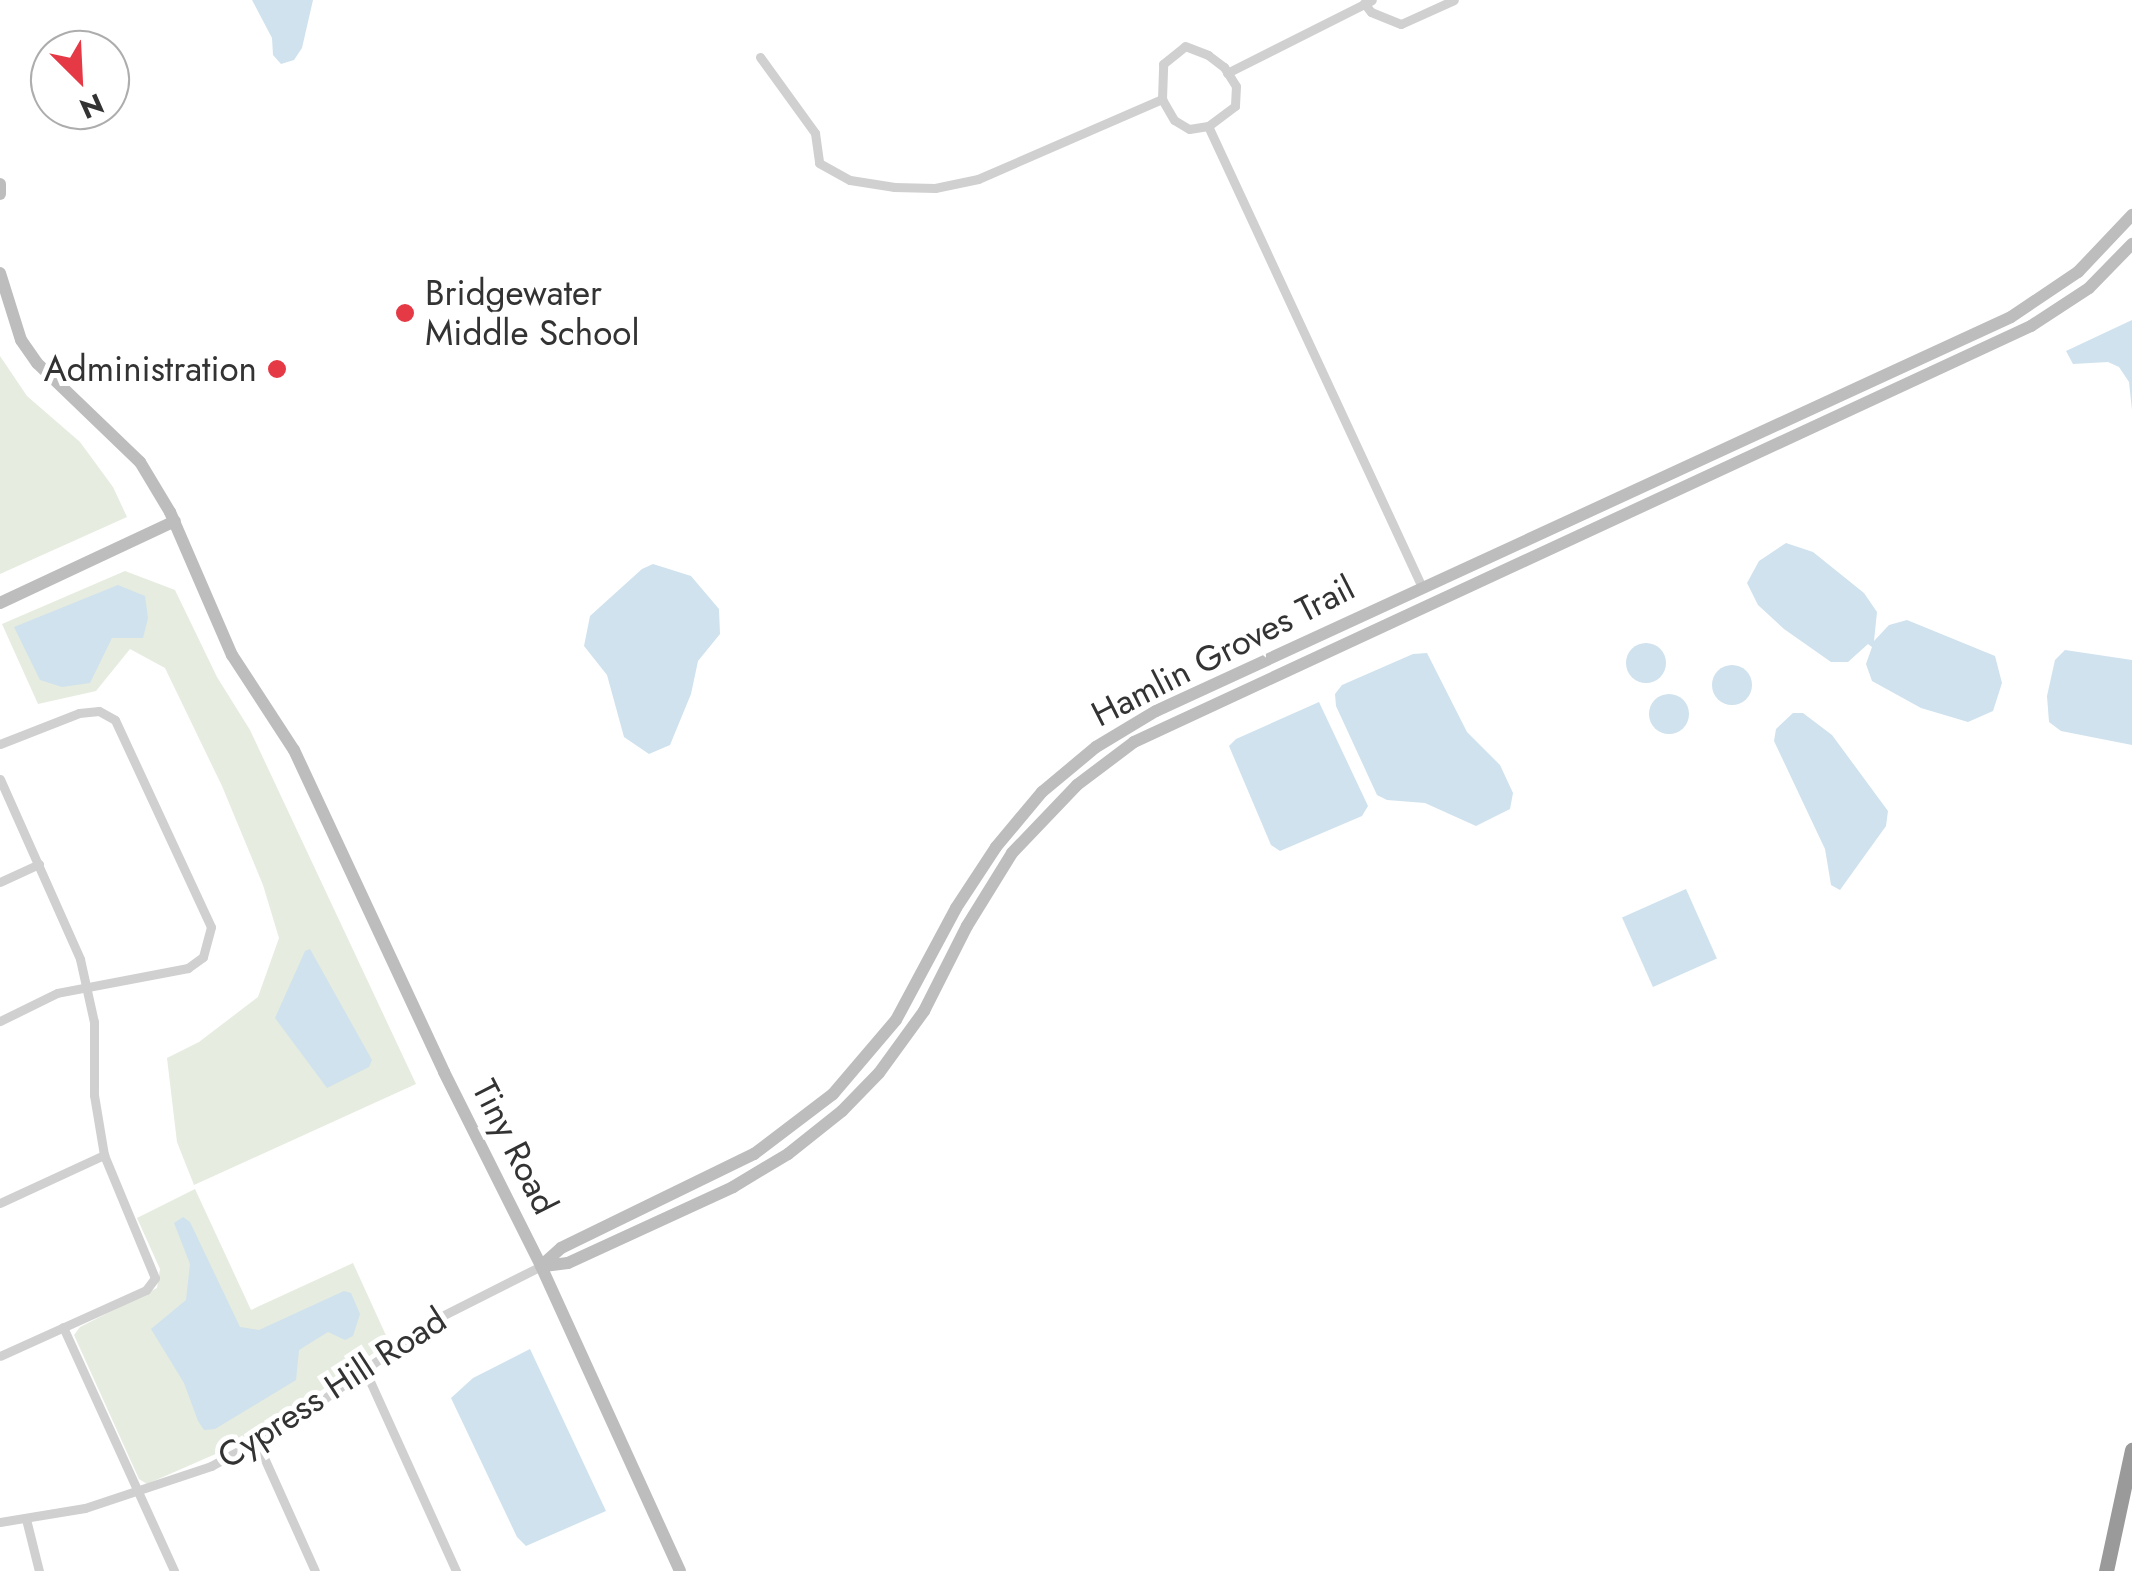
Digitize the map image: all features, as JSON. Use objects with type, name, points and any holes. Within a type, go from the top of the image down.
[{"type":"highway","points":[[2106,1571],[2132,1450]]},
{"type":"street","points":[[1227,73],[1368,2],[1371,12],[1401,24],[1454,0]]},
{"type":"street","points":[[1185,46],[1208,54],[1227,73],[1236,86],[1235,106],[1208,126],[1189,128],[1174,120],[1162,99],[1163,64],[1185,46]]},
{"type":"street","points":[[760,57],[815,133],[819,163],[850,180],[894,187],[935,188],[978,179],[1162,99]]},
{"type":"street","points":[[1208,126],[1430,603]]},
{"type":"street","points":[[0,184],[0,194]]},
{"type":"street","name":"Hamlin Groves Trail","points":[[541,1266],[561,1248],[754,1154],[834,1094],[896,1020],[956,908],[1013,824],[1075,763],[1156,711],[2041,300],[2092,260],[2132,215]]},
{"type":"street","name":"Hamlin Groves Trail","points":[[541,1266],[568,1263],[734,1186],[788,1154],[842,1111],[880,1072],[914,1026],[978,905],[1024,838],[1077,784],[1164,726],[2050,316],[2089,288],[2132,244]]},
{"type":"street","name":"Tiny Road","points":[[0,272],[21,340],[37,363],[140,462],[175,521],[237,665],[294,750],[444,1072],[541,1266],[680,1571]]},
{"type":"street","points":[[1922,357],[1929,373]]},
{"type":"street","points":[[0,602],[175,521]]},
{"type":"street","points":[[0,744],[78,713],[99,711],[115,720],[155,812],[208,916],[211,937],[195,964],[177,972],[88,984],[57,993],[0,1021]]},
{"type":"street","points":[[1156,711],[1164,726]]},
{"type":"street","points":[[0,780],[88,984],[94,1022],[94,1095],[104,1156],[156,1278],[146,1290],[0,1356]]},
{"type":"street","points":[[0,882],[39,864]]},
{"type":"street","points":[[0,1203],[104,1156]]},
{"type":"street","name":"Cypress Hill Road","points":[[0,1522],[140,1493],[256,1442],[434,1320],[541,1266]]},
{"type":"street","points":[[63,1327],[174,1571]]},
{"type":"street","points":[[364,1368],[456,1571]]},
{"type":"street","points":[[256,1442],[315,1571]]},
{"type":"street","points":[[26,1518],[39,1571]]},
{"type":"shaded area","points":[[0,356],[27,396],[80,442],[113,487],[127,517],[0,574]]},
{"type":"shaded area","points":[[125,571],[175,590],[217,677],[250,730],[416,1084],[194,1185],[177,1142],[167,1058],[199,1042],[258,997],[279,938],[263,885],[222,786],[165,668],[130,649],[96,691],[38,704],[2,624]]},
{"type":"shaded area","points":[[195,1189],[251,1310],[353,1263],[389,1342],[259,1435],[147,1484],[139,1479],[74,1335],[80,1327],[157,1288],[160,1269],[137,1218]]},
{"type":"water","points":[[252,0],[313,0],[302,48],[294,60],[281,64],[273,55],[272,38]]},
{"type":"water","points":[[2132,320],[2132,410],[2129,382],[2119,367],[2108,362],[2073,364],[2066,351]]},
{"type":"water","points":[[1786,543],[1813,552],[1864,593],[1877,612],[1874,641],[1889,625],[1907,620],[1995,656],[2002,683],[1993,711],[1968,722],[1921,708],[1872,681],[1866,664],[1872,647],[1868,644],[1848,662],[1831,662],[1784,629],[1758,605],[1747,583],[1759,561]]},
{"type":"water","points":[[653,564],[691,576],[719,609],[720,634],[698,661],[691,694],[670,745],[649,754],[624,737],[607,675],[584,646],[590,616],[642,569]]},
{"type":"water","points":[[118,585],[145,596],[148,618],[143,638],[112,638],[90,683],[62,687],[40,680],[14,627]]},
{"type":"water","points":[[1646,643],[1660,649],[1666,663],[1660,677],[1646,683],[1632,677],[1626,663],[1632,649]]},
{"type":"water","points":[[2065,650],[2132,660],[2132,745],[2061,731],[2049,722],[2047,696],[2055,660]]},
{"type":"water","points":[[1427,653],[1467,732],[1500,765],[1513,793],[1510,809],[1476,826],[1425,803],[1387,800],[1377,795],[1336,706],[1335,694],[1342,685],[1413,654]]},
{"type":"water","points":[[1732,665],[1746,671],[1752,685],[1746,699],[1732,705],[1718,699],[1712,685],[1718,671]]},
{"type":"water","points":[[1669,694],[1683,700],[1689,714],[1683,728],[1669,734],[1655,728],[1649,714],[1655,700]]},
{"type":"water","points":[[1319,702],[1368,806],[1362,816],[1280,851],[1271,845],[1229,746],[1236,739]]},
{"type":"water","points":[[1793,713],[1803,713],[1832,735],[1888,811],[1886,826],[1840,890],[1831,885],[1825,849],[1774,741],[1776,729]]},
{"type":"water","points":[[1686,889],[1717,958],[1653,987],[1622,917]]},
{"type":"water","points":[[310,949],[372,1060],[369,1067],[327,1088],[275,1018],[305,951]]},
{"type":"water","points":[[183,1217],[190,1222],[240,1327],[259,1330],[344,1291],[351,1293],[360,1314],[353,1336],[345,1340],[328,1332],[299,1350],[296,1380],[215,1429],[204,1430],[198,1421],[184,1383],[151,1329],[186,1300],[190,1264],[174,1223]]},
{"type":"water","points":[[530,1349],[606,1511],[526,1546],[517,1537],[451,1398],[473,1378]]},
{"type":"place","name":"Bridgewater Middle School","points":[[405,313]]},
{"type":"place","name":"Administration","points":[[277,369]]}]
